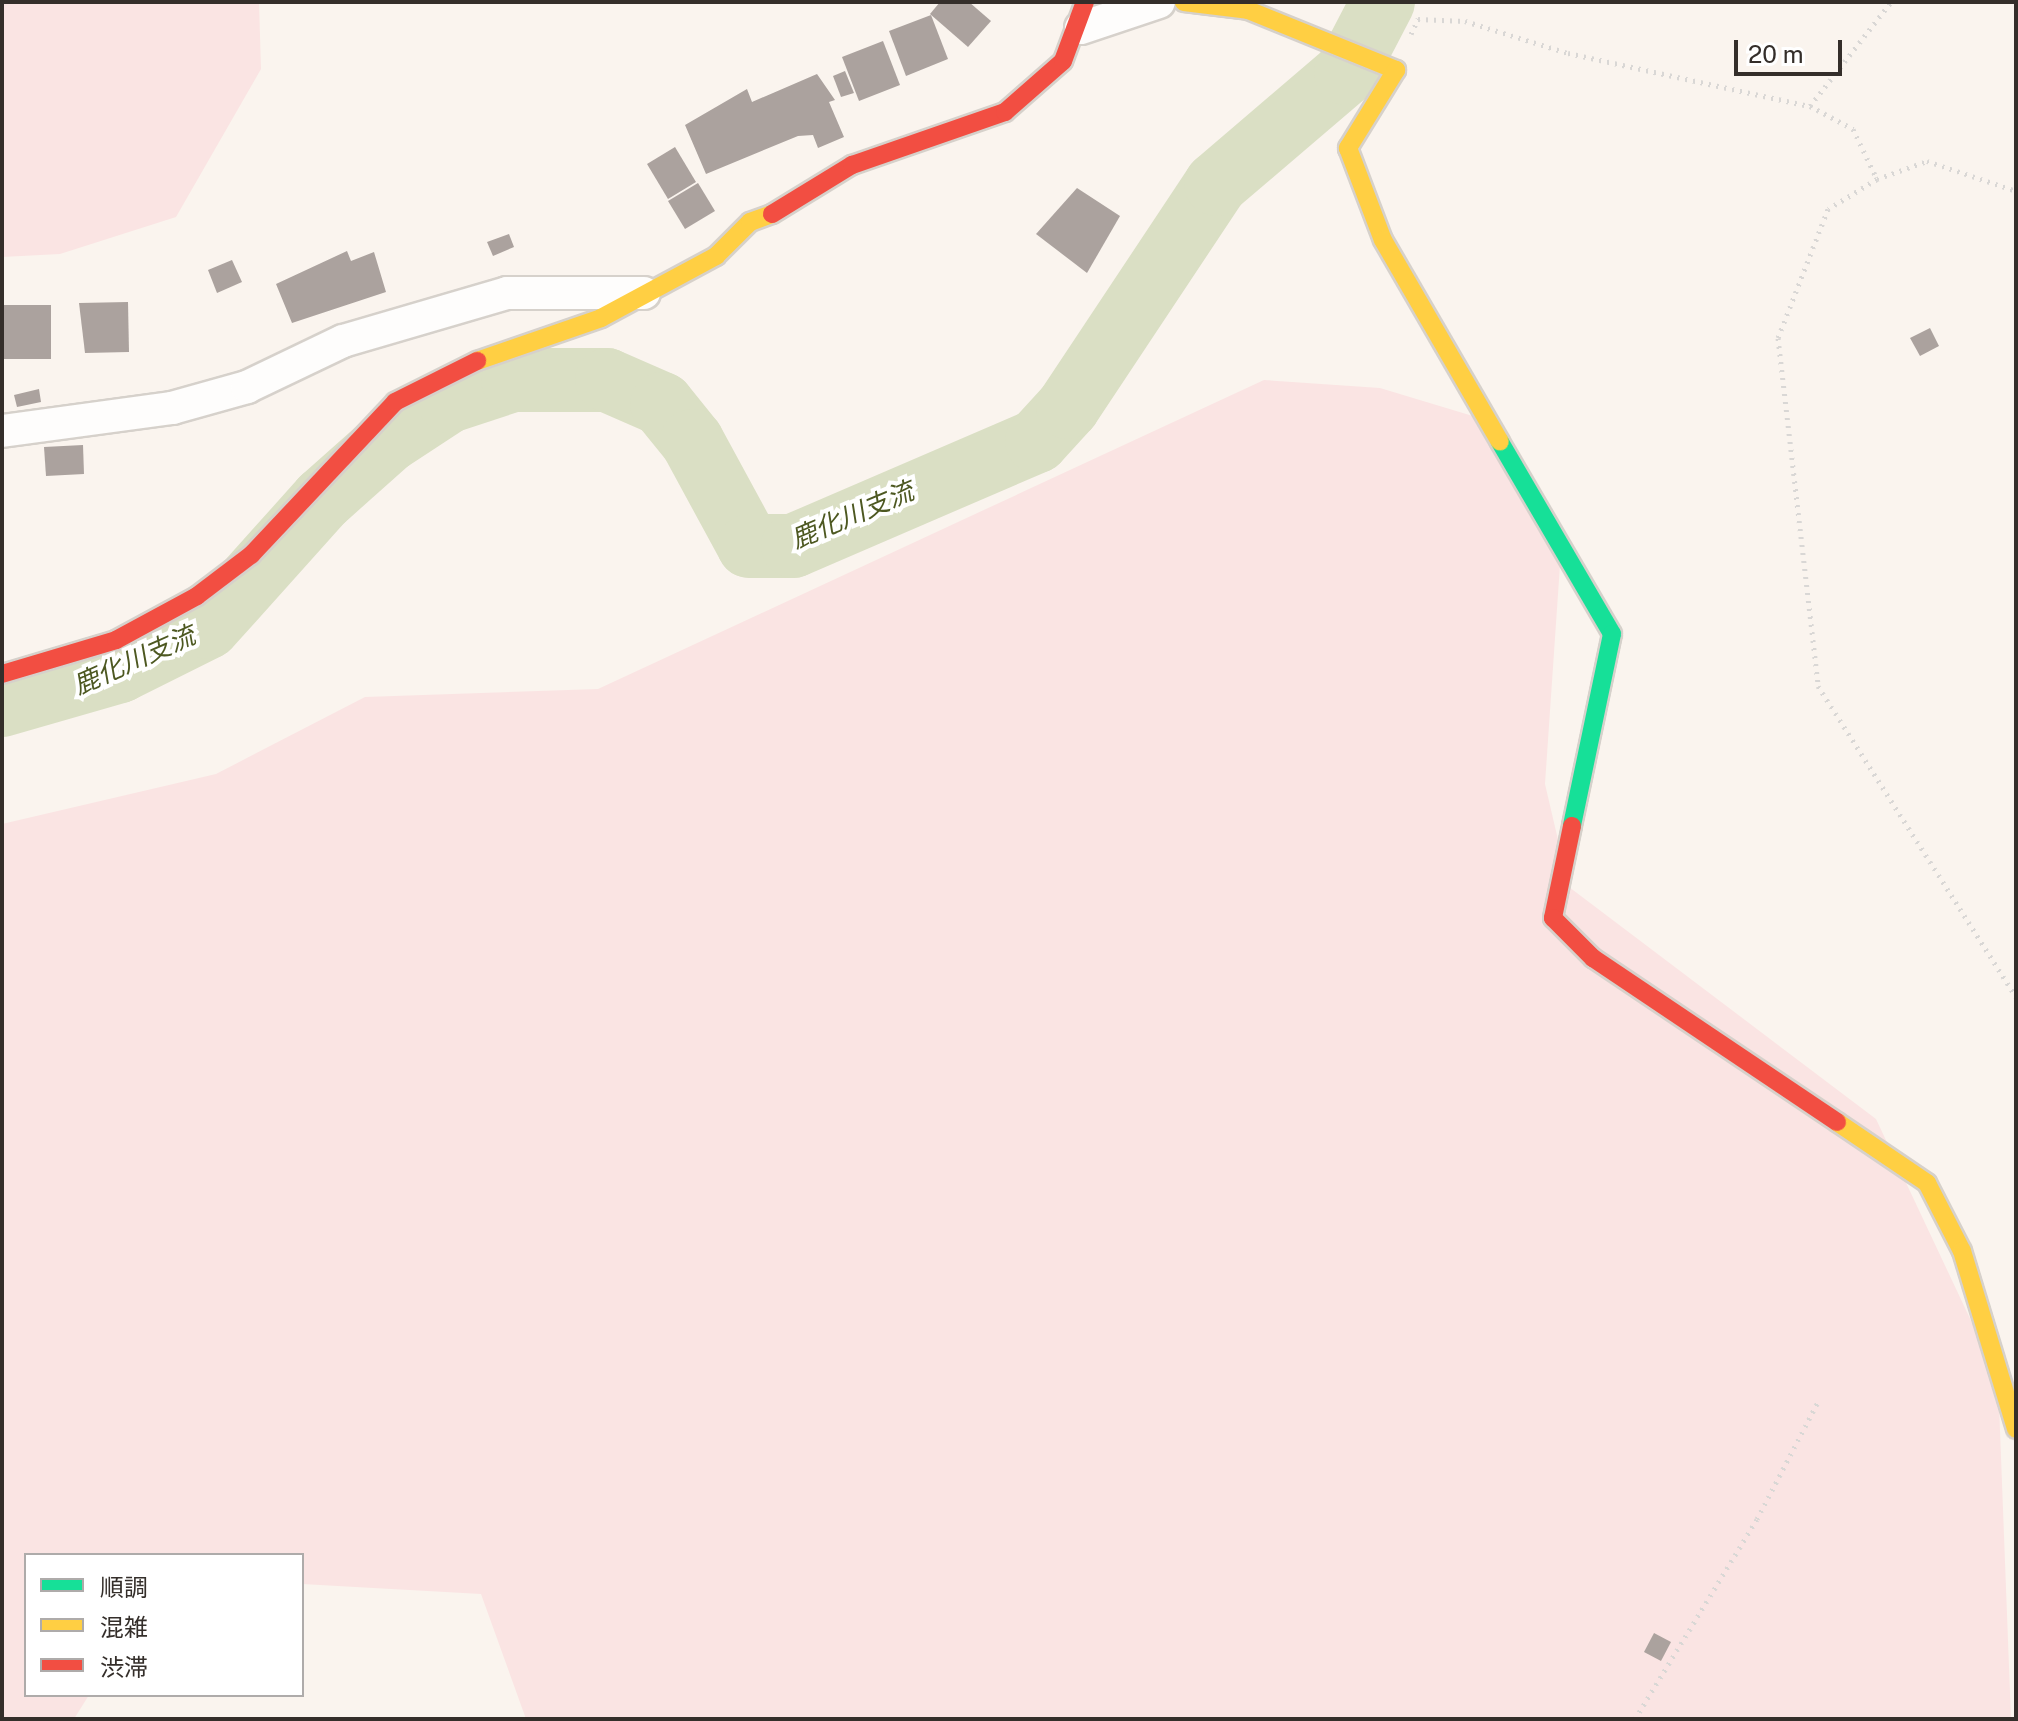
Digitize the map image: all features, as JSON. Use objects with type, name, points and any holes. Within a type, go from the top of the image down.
[{"type":"street","points":[[2,674],[116,640],[197,596],[251,555],[395,402],[647,293],[852,165],[1005,112],[1063,61],[1083,15],[1159,2]]},
{"type":"street","points":[[1184,2],[1248,10],[1326,37],[1396,70],[1348,148],[1383,240],[1612,634],[1553,918],[1593,958],[1927,1183],[1962,1251],[2016,1429]]},
{"type":"street","points":[[2,431],[172,408],[247,387],[343,341],[507,293],[647,293]]},
{"type":"path","points":[[1810,106],[1891,2]]},
{"type":"path","points":[[1396,70],[1418,19],[1465,21],[1568,53],[1810,106],[1853,129],[1877,179]]},
{"type":"path","points":[[2016,191],[1927,161],[1877,179],[1828,209],[1778,338],[1818,686],[2016,997]]},
{"type":"path","points":[[1635,1719],[1757,1519],[1818,1402]]},
{"type":"shaded area","points":[[2,2],[259,2],[261,69],[176,217],[60,254],[2,257]]},
{"type":"shaded area","points":[[1264,380],[1380,388],[1486,420],[1560,565],[1545,784],[1569,887],[1876,1119],[1998,1378],[2011,1719],[526,1719],[481,1594],[304,1584],[304,1553],[24,1553],[24,1697],[88,1697],[74,1719],[2,1719],[2,824],[216,774],[365,697],[598,689]]},
{"type":"building","points":[[940,2],[969,2],[991,21],[968,47],[930,14]]},
{"type":"building","points":[[931,15],[948,59],[906,76],[889,31]]},
{"type":"building","points":[[883,41],[900,85],[859,101],[842,57]]},
{"type":"building","points":[[845,71],[854,93],[841,97],[833,76]]},
{"type":"building","points":[[817,74],[835,100],[829,102],[844,137],[818,148],[813,135],[798,136],[706,174],[685,125],[747,89],[752,102]]},
{"type":"building","points":[[675,147],[696,182],[668,199],[647,164]]},
{"type":"building","points":[[698,183],[715,211],[685,229],[668,201]]},
{"type":"building","points":[[1077,188],[1120,216],[1087,273],[1036,234]]},
{"type":"building","points":[[509,234],[514,247],[493,256],[487,242]]},
{"type":"building","points":[[347,251],[351,261],[374,252],[386,292],[292,323],[276,284]]},
{"type":"building","points":[[232,260],[242,282],[217,293],[208,270]]},
{"type":"building","points":[[128,302],[129,352],[85,353],[79,303]]},
{"type":"building","points":[[2,305],[51,305],[51,359],[2,359]]},
{"type":"building","points":[[1930,328],[1939,346],[1920,356],[1910,338]]},
{"type":"building","points":[[39,389],[41,402],[17,407],[14,395]]},
{"type":"building","points":[[83,445],[84,474],[46,476],[44,447]]},
{"type":"building","points":[[1654,1633],[1671,1642],[1661,1661],[1644,1652]]},
{"type":"waterway","name":"鹿化川支流","points":[[2,705],[120,671],[208,627],[323,499],[388,441],[449,401],[513,380],[607,380],[662,404],[692,441],[749,546],[793,546],[1037,441],[1068,407],[1216,184],[1346,73],[1383,2]]},
{"type":"traffic: fast","points":[[1500,442],[1612,634],[1572,826]]},
{"type":"traffic: slow","points":[[1184,2],[1248,10],[1396,70],[1348,148],[1383,240],[1500,442]]},
{"type":"traffic: slow","points":[[477,361],[601,318],[716,256],[750,222],[772,214]]},
{"type":"traffic: slow","points":[[1837,1122],[1927,1183],[1962,1251],[2016,1429]]},
{"type":"traffic: jam","points":[[772,214],[852,165],[1005,112],[1063,61],[1085,2]]},
{"type":"traffic: jam","points":[[2,674],[116,640],[197,596],[251,555],[395,402],[477,361]]},
{"type":"traffic: jam","points":[[1572,826],[1553,918],[1593,958],[1837,1122]]}]
